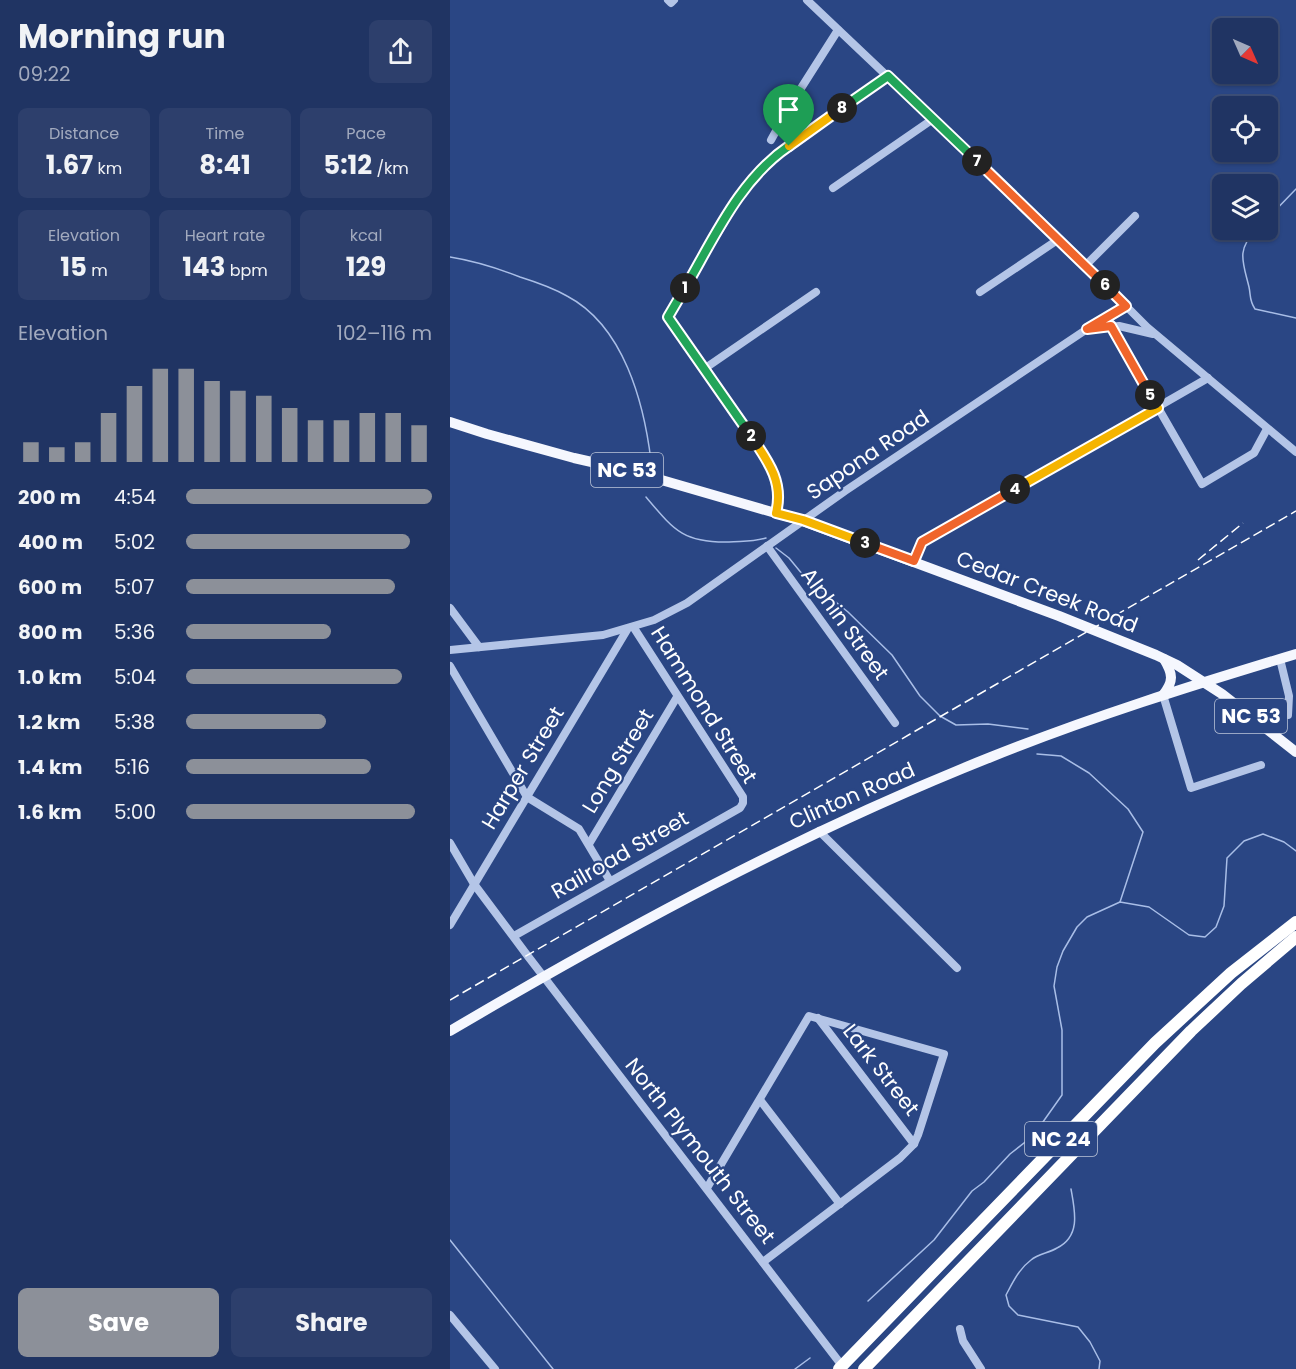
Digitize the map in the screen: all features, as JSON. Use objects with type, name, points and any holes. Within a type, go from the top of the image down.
[{"type":"highway","name":"NC 24","points":[[842,1368],[1155,1042],[1231,973],[1296,922]]},
{"type":"highway","name":"NC 24","points":[[864,1369],[1207,1015],[1296,937]]},
{"type":"main road","name":"Cedar Creek Road","points":[[450,422],[495,437],[627,470],[803,520],[914,561],[1164,659],[1205,682],[1296,752]]},
{"type":"main road","name":"Clinton Road","points":[[450,1031],[543,976],[702,889],[819,831],[991,756],[1101,715],[1296,654]]},
{"type":"main road","points":[[1163,695],[1170,686],[1172,677],[1164,659]]},
{"type":"street","points":[[807,0],[1126,306],[1296,452]]},
{"type":"street","points":[[771,140],[838,30]]},
{"type":"street","points":[[776,513],[778,488],[772,468],[668,317],[744,189],[775,155],[888,76]]},
{"type":"street","points":[[833,188],[933,119]]},
{"type":"street","points":[[1085,266],[1135,216]]},
{"type":"street","points":[[980,292],[1059,240]]},
{"type":"street","points":[[704,369],[816,292]]},
{"type":"street","name":"Sapona Road","points":[[450,650],[593,636],[630,629],[654,620],[687,603],[803,520],[1087,329],[1126,306]]},
{"type":"street","points":[[1087,329],[1111,326],[1128,327],[1160,337]]},
{"type":"street","points":[[1111,326],[1202,484],[1254,453],[1267,429]]},
{"type":"street","points":[[914,561],[922,542],[1208,378]]},
{"type":"street","name":"Alphin Street","points":[[767,546],[895,723]]},
{"type":"street","points":[[451,610],[479,647]]},
{"type":"street","name":"Hammond Street","points":[[630,629],[743,797],[743,803]]},
{"type":"street","name":"Harper Street","points":[[450,924],[630,629]]},
{"type":"street","points":[[1280,659],[1289,696],[1288,715]]},
{"type":"street","points":[[450,666],[527,797],[579,830],[610,881]]},
{"type":"street","points":[[1163,695],[1191,788],[1261,765]]},
{"type":"street","name":"Long Street","points":[[588,844],[677,697]]},
{"type":"street","name":"Railroad Street","points":[[514,936],[740,808],[743,803]]},
{"type":"street","points":[[819,831],[957,968]]},
{"type":"street","name":"North Plymouth Street","points":[[450,843],[474,884],[527,955],[707,1188],[842,1368]]},
{"type":"street","points":[[707,1188],[809,1016],[944,1054],[914,1144],[900,1158],[763,1262]]},
{"type":"street","name":"Lark Street","points":[[818,1018],[914,1144]]},
{"type":"street","points":[[760,1100],[840,1204]]},
{"type":"street","points":[[450,1315],[495,1369]]},
{"type":"street","points":[[960,1329],[963,1341],[981,1369]]},
{"type":"waterway","points":[[1278,208],[1296,189]]},
{"type":"waterway","points":[[1248,240],[1243,250],[1243,263],[1255,309],[1296,318]]},
{"type":"waterway","points":[[450,257],[486,265],[544,285],[587,309],[617,346],[628,368],[643,415],[651,461]]},
{"type":"waterway","points":[[646,497],[672,526],[690,537],[713,542],[752,541],[766,538]]},
{"type":"waterway","points":[[776,548],[892,655],[920,696],[940,716],[956,725],[988,724],[1028,729]]},
{"type":"waterway","points":[[1037,754],[1061,756],[1089,773],[1128,809],[1143,832],[1120,902]]},
{"type":"waterway","points":[[868,1301],[934,1240],[972,1191],[984,1182],[1010,1154],[1033,1136],[1062,1095],[1062,1030],[1054,986],[1057,967],[1063,951],[1077,927],[1087,917],[1120,902],[1149,907],[1189,935],[1205,937],[1216,927],[1224,906],[1227,858],[1244,841],[1263,834],[1284,842],[1296,851]]},
{"type":"waterway","points":[[1071,1189],[1075,1214],[1070,1237],[1065,1243],[1037,1256],[1023,1267],[1006,1295],[1009,1306],[1018,1315],[1078,1327],[1090,1342],[1100,1361],[1099,1369]]},
{"type":"waterway","points":[[450,1240],[553,1369]]},
{"type":"waterway","points":[[795,1369],[810,1358]]},
{"type":"railway","points":[[450,1000],[1296,511]]},
{"type":"railway","points":[[1198,560],[1243,523]]},
{"type":"route","points":[[888,76],[1126,306],[1087,329],[1111,326],[1158,408],[922,542],[914,561],[803,520],[776,513],[778,488],[772,468],[668,317],[744,189],[775,155],[789,146],[888,76]]}]
